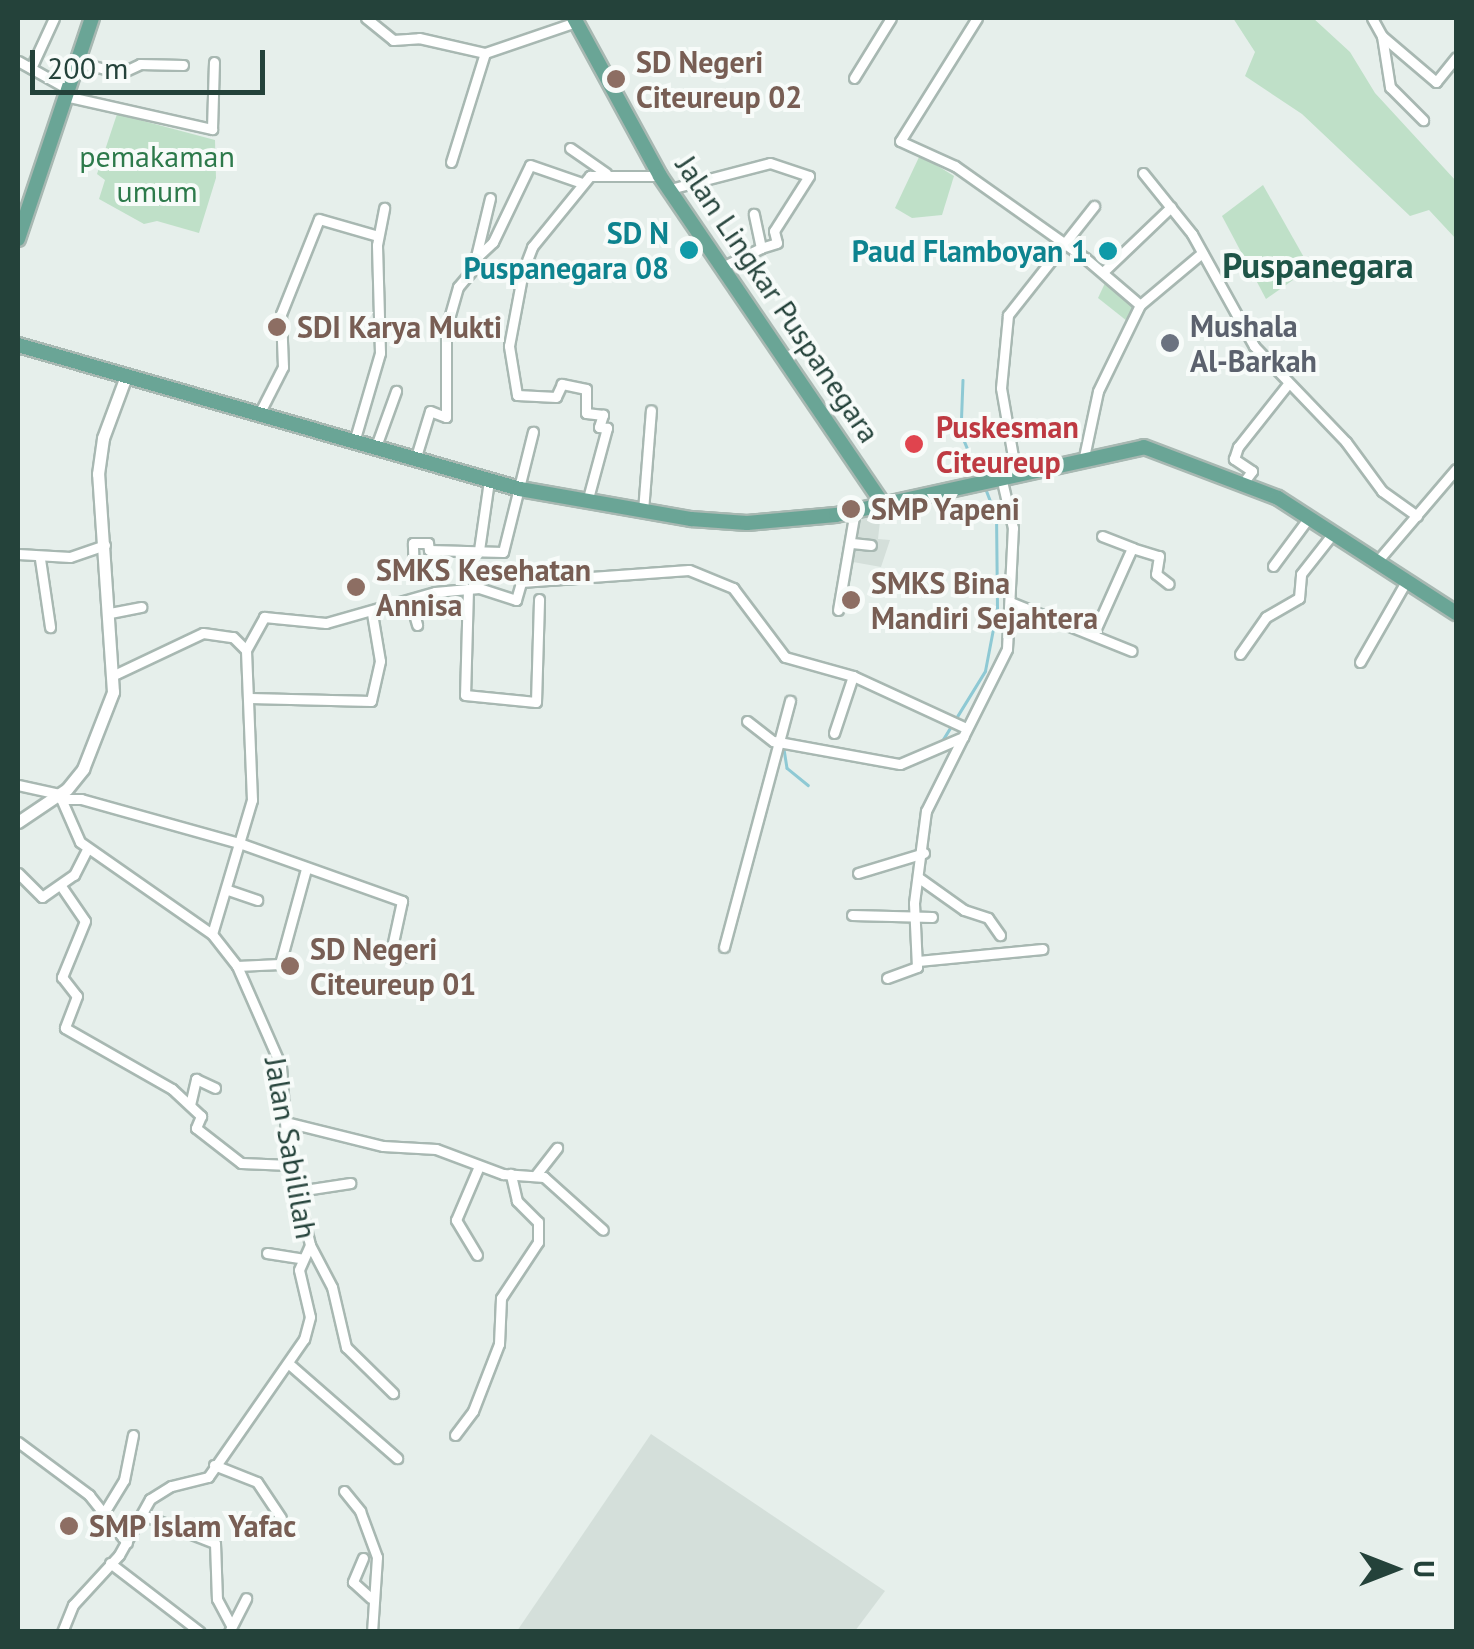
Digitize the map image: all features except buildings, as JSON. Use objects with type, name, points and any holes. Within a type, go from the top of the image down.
[{"type":"main road","points":[[18,239],[92,18]]},
{"type":"main road","name":"Jalan Lingkar Puspanegara","points":[[574,20],[660,176],[883,504]]},
{"type":"main road","points":[[18,345],[414,462],[586,505],[643,514],[747,523],[855,511],[1084,457],[1144,447],[1243,483],[1310,516],[1380,558],[1456,613]]},
{"type":"main road","points":[[18,822],[60,797],[90,758],[114,676],[99,458],[125,378]]},
{"type":"street","points":[[30,68],[54,18]]},
{"type":"street","points":[[366,18],[396,41],[418,38],[485,54],[574,20]]},
{"type":"street","points":[[854,78],[891,18]]},
{"type":"street","points":[[977,18],[900,140],[955,166],[1104,272],[1140,305]]},
{"type":"street","points":[[1372,18],[1382,36],[1390,87],[1423,120]]},
{"type":"street","points":[[1382,36],[1436,82],[1456,58]]},
{"type":"street","points":[[451,162],[485,54]]},
{"type":"street","points":[[18,61],[66,92],[212,128],[214,62]]},
{"type":"street","points":[[77,62],[121,73],[140,64],[183,65]]},
{"type":"street","points":[[570,148],[608,174]]},
{"type":"street","points":[[670,189],[717,180],[770,163],[810,178],[774,231],[776,244],[724,266]]},
{"type":"street","points":[[476,258],[494,242],[530,165],[582,184]]},
{"type":"street","points":[[1143,173],[1202,253],[1254,346],[1341,436],[1382,492],[1418,516]]},
{"type":"street","points":[[586,505],[606,428],[598,427],[603,416],[586,413],[586,389],[562,384],[556,396],[516,395],[509,356],[532,247],[582,184],[595,174],[660,176]]},
{"type":"street","points":[[414,462],[430,411],[446,416],[446,329],[476,258],[490,198]]},
{"type":"street","points":[[1016,474],[1006,430],[1001,348],[1024,288],[1048,271],[1094,206]]},
{"type":"street","points":[[1104,272],[1171,207]]},
{"type":"street","points":[[353,445],[380,354],[378,236],[384,208]]},
{"type":"street","points":[[754,214],[761,248]]},
{"type":"street","points":[[256,418],[283,367],[281,314],[318,219],[378,236]]},
{"type":"street","points":[[1084,457],[1098,391],[1140,305],[1202,253]]},
{"type":"street","points":[[1243,483],[1252,470],[1234,460],[1238,447],[1288,384]]},
{"type":"street","points":[[374,451],[396,391]]},
{"type":"street","points":[[643,514],[644,432],[651,410]]},
{"type":"street","points":[[414,576],[413,543],[428,543],[429,550],[506,548],[533,432]]},
{"type":"street","points":[[1380,558],[1456,469]]},
{"type":"street","points":[[888,978],[916,968],[918,961],[914,916],[928,802],[961,728],[1004,664],[1012,528],[998,478]]},
{"type":"street","points":[[479,550],[489,481]]},
{"type":"street","points":[[838,610],[855,511]]},
{"type":"street","points":[[1273,566],[1310,516]]},
{"type":"street","points":[[1240,654],[1266,618],[1299,598],[1301,574],[1336,530]]},
{"type":"street","points":[[1102,536],[1160,556],[1156,574],[1169,584]]},
{"type":"street","points":[[18,552],[62,555],[105,544]]},
{"type":"street","points":[[18,552],[40,559],[105,544]]},
{"type":"street","points":[[852,544],[871,545]]},
{"type":"street","points":[[1094,633],[1133,548]]},
{"type":"street","points":[[40,559],[50,626]]},
{"type":"street","points":[[212,934],[242,844],[254,788],[246,650],[264,616],[326,623],[468,589],[516,600],[520,582],[689,570],[733,588],[785,658],[853,676],[961,728]]},
{"type":"street","points":[[1360,662],[1408,578]]},
{"type":"street","points":[[468,589],[465,695],[536,702],[539,599]]},
{"type":"street","points":[[410,600],[418,625]]},
{"type":"street","points":[[1010,602],[1132,651]]},
{"type":"street","points":[[110,613],[140,607]]},
{"type":"street","points":[[250,698],[371,701],[380,661],[372,614]]},
{"type":"street","points":[[114,676],[203,634],[232,637],[246,650]]},
{"type":"street","points":[[834,734],[853,676]]},
{"type":"street","points":[[724,947],[783,742],[790,701]]},
{"type":"street","points":[[747,721],[783,742],[900,764],[961,728]]},
{"type":"street","points":[[18,785],[242,844],[402,901],[391,952],[406,956]]},
{"type":"street","name":"Jalan Sabililah","points":[[60,797],[88,850],[212,934],[237,966],[281,1066],[290,1165],[310,1245],[299,1277],[309,1327],[288,1362],[204,1480],[156,1494],[127,1543],[73,1605],[62,1632]]},
{"type":"street","points":[[18,873],[37,896],[61,886],[88,850]]},
{"type":"street","points":[[858,873],[924,853]]},
{"type":"street","points":[[237,966],[280,964],[306,869]]},
{"type":"street","points":[[919,878],[964,910],[988,918],[1000,935]]},
{"type":"street","points":[[61,886],[85,922],[62,977],[77,996],[64,1026],[130,1062],[190,1104],[202,1117],[196,1128],[241,1163],[290,1165]]},
{"type":"street","points":[[228,890],[258,900]]},
{"type":"street","points":[[852,915],[932,918]]},
{"type":"street","points":[[918,961],[1042,949]]},
{"type":"street","points":[[190,1104],[196,1080],[214,1088]]},
{"type":"street","points":[[286,1122],[383,1146],[436,1149],[479,1166],[536,1176],[559,1185],[603,1230]]},
{"type":"street","points":[[536,1176],[557,1148]]},
{"type":"street","points":[[477,1255],[456,1220],[479,1166]]},
{"type":"street","points":[[455,1435],[472,1411],[499,1344],[501,1298],[538,1242],[538,1222],[517,1201],[510,1174]]},
{"type":"street","points":[[298,1191],[350,1183]]},
{"type":"street","points":[[310,1245],[332,1287],[346,1348],[393,1393]]},
{"type":"street","points":[[266,1253],[303,1259]]},
{"type":"street","points":[[288,1362],[397,1458]]},
{"type":"street","points":[[102,1516],[124,1480],[133,1434]]},
{"type":"street","points":[[18,1442],[89,1495],[127,1543]]},
{"type":"street","points":[[214,1464],[257,1482],[280,1518]]},
{"type":"street","points":[[344,1491],[376,1557],[372,1632]]},
{"type":"street","points":[[143,1515],[215,1543],[217,1599],[230,1628]]},
{"type":"street","points":[[363,1558],[353,1582],[371,1598]]},
{"type":"street","points":[[110,1564],[200,1632]]},
{"type":"street","points":[[230,1628],[246,1598]]},
{"type":"shaded area","points":[[881,512],[878,539],[890,540],[881,567],[853,562],[860,514]]},
{"type":"shaded area","points":[[651,1434],[885,1591],[855,1631],[517,1631]]},
{"type":"green space","points":[[1233,18],[1313,18],[1350,52],[1375,93],[1456,181],[1456,239],[1429,210],[1410,216],[1302,114],[1245,76],[1255,52]]},
{"type":"green space","name":"pemakaman umum","points":[[117,114],[215,140],[216,178],[199,233],[157,221],[144,224],[99,199],[105,180],[97,174]]},
{"type":"green space","points":[[920,155],[954,176],[942,215],[912,218],[895,208]]},
{"type":"green space","points":[[1263,185],[1310,268],[1266,299],[1222,216]]},
{"type":"green space","points":[[1106,281],[1136,305],[1127,321],[1098,298]]},
{"type":"waterway","points":[[963,380],[961,433],[980,479]]},
{"type":"waterway","points":[[942,741],[985,671],[997,608],[996,517],[984,486]]},
{"type":"waterway","points":[[784,749],[787,768],[808,785]]},
{"type":"place","name":"SD Negeri Citeureup 02","points":[[616,79]]},
{"type":"place","name":"SD N Puspanegara 08","points":[[689,250]]},
{"type":"place","name":"Paud Flamboyan 1","points":[[1108,251]]},
{"type":"place","name":"SDI Karya Mukti","points":[[277,327]]},
{"type":"place","name":"Mushala Al-Barkah","points":[[1170,343]]},
{"type":"place","name":"Puskesman Citeureup","points":[[914,444]]},
{"type":"place","name":"SMP Yapeni","points":[[851,509]]},
{"type":"place","name":"SMKS Kesehatan Annisa","points":[[356,587]]},
{"type":"place","name":"SMKS Bina Mandiri Sejahtera","points":[[851,600]]},
{"type":"place","name":"SD Negeri Citeureup 01","points":[[290,966]]},
{"type":"place","name":"SMP Islam Yafac","points":[[69,1526]]},
{"type":"district","name":"Puspanegara","points":[[1318,265]]}]
